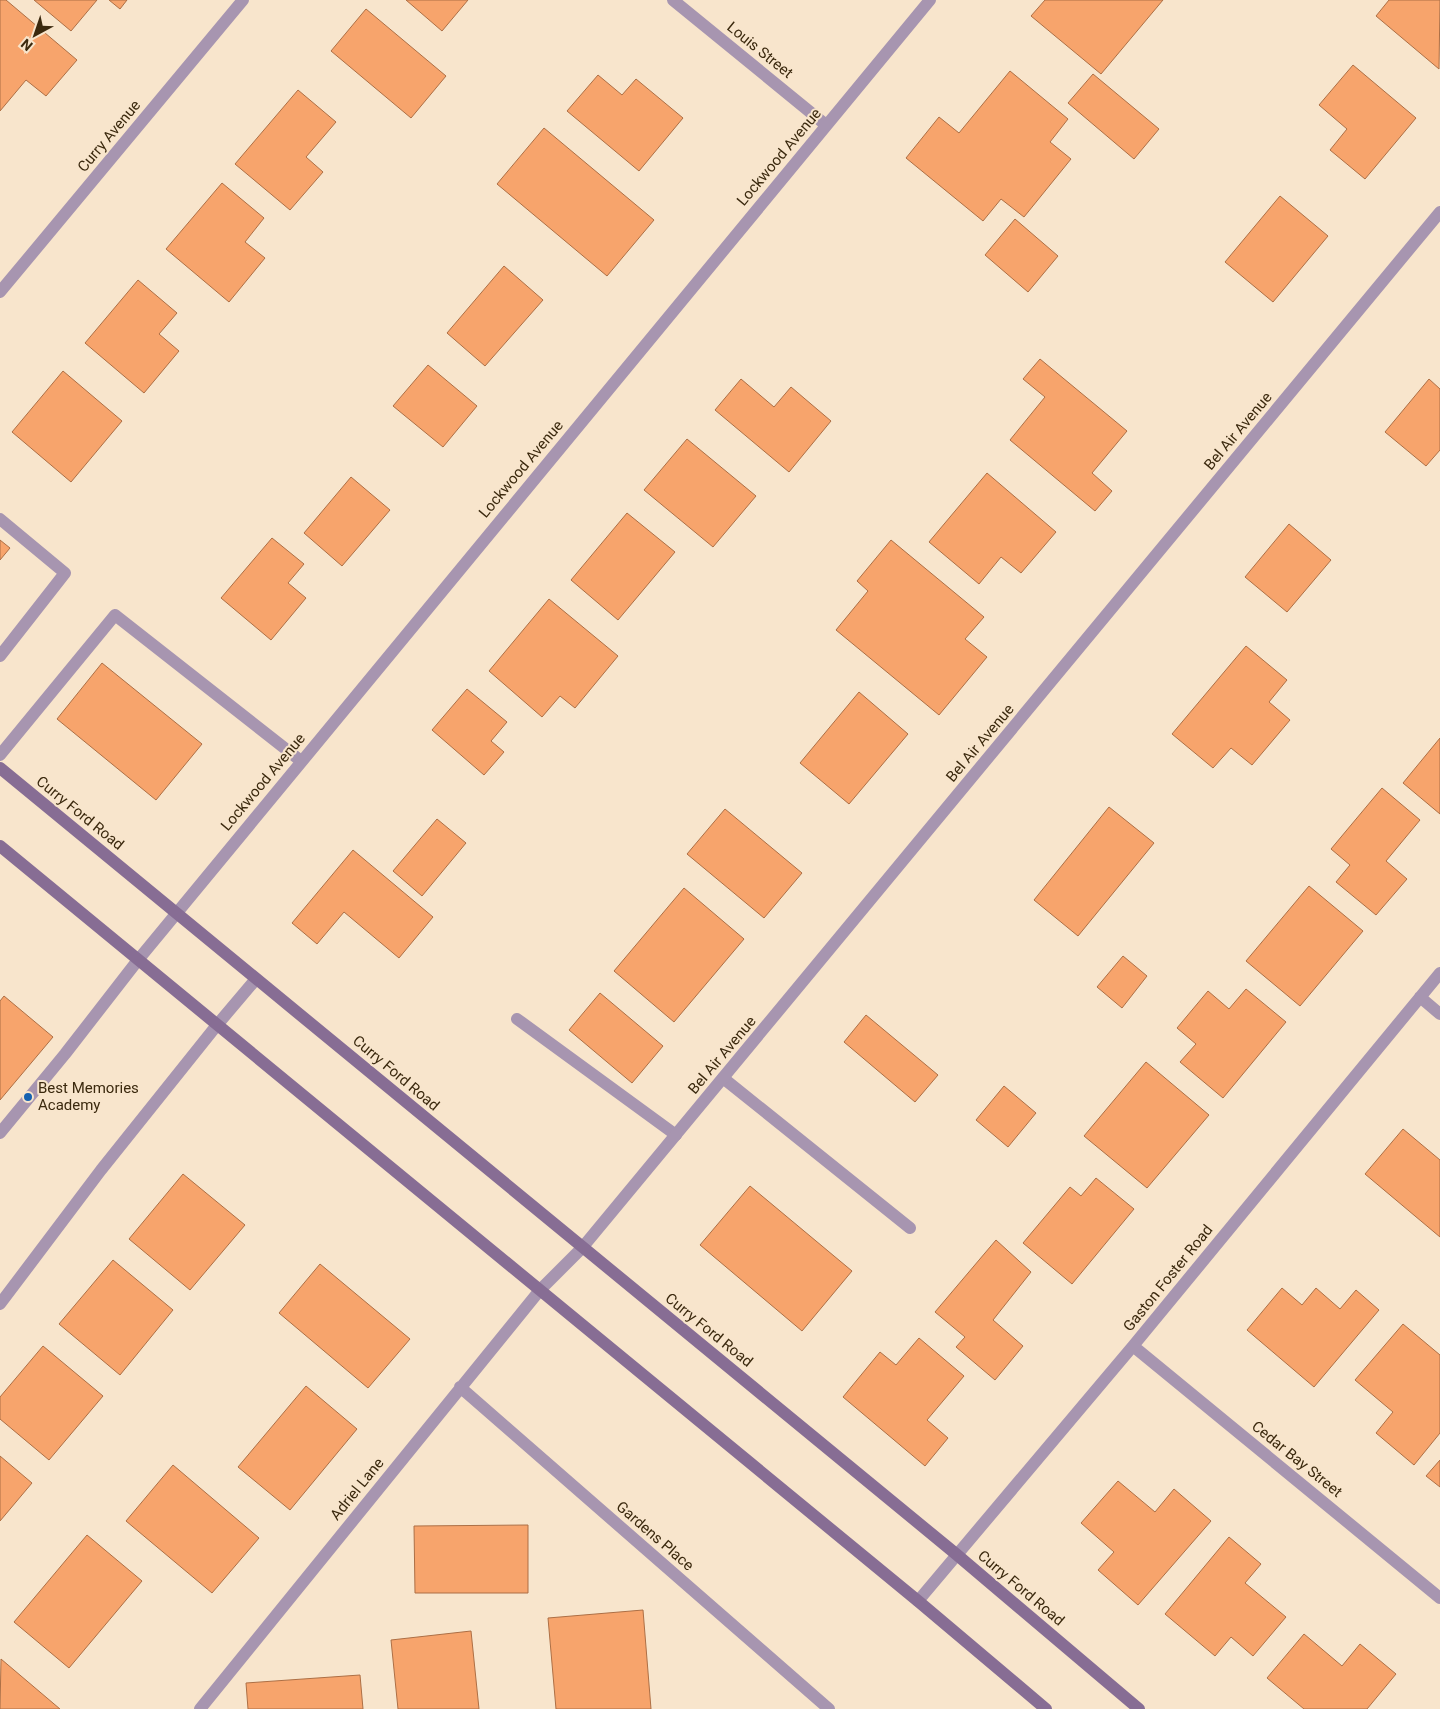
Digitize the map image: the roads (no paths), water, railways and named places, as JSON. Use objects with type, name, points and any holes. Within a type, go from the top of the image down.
[{"type":"main road","name":"Curry Ford Road","points":[[0,768],[956,1554],[1139,1709]]},
{"type":"main road","points":[[0,846],[918,1601],[1046,1709]]},
{"type":"street","name":"Curry Avenue","points":[[0,292],[243,0]]},
{"type":"street","name":"Louis Street","points":[[673,0],[826,125]]},
{"type":"street","name":"Lockwood Avenue","points":[[0,1132],[59,1061],[176,913],[930,0]]},
{"type":"street","name":"Bel Air Avenue","points":[[540,1290],[582,1248],[724,1078],[1440,212]]},
{"type":"street","points":[[0,519],[65,573],[0,656]]},
{"type":"street","points":[[0,755],[115,615],[301,761]]},
{"type":"street","name":"Gaston Foster Road","points":[[918,1601],[1133,1346],[1440,973]]},
{"type":"street","points":[[0,1304],[101,1170],[256,979]]},
{"type":"street","points":[[1420,997],[1440,1014]]},
{"type":"street","points":[[517,1019],[676,1134]]},
{"type":"street","points":[[724,1078],[910,1228]]},
{"type":"street","name":"Adriel Lane","points":[[200,1709],[540,1290]]},
{"type":"street","name":"Cedar Bay Street","points":[[1133,1346],[1440,1598]]},
{"type":"street","name":"Gardens Place","points":[[460,1387],[829,1709]]},
{"type":"place","name":"Best Memories Academy","points":[[28,1097]]}]
